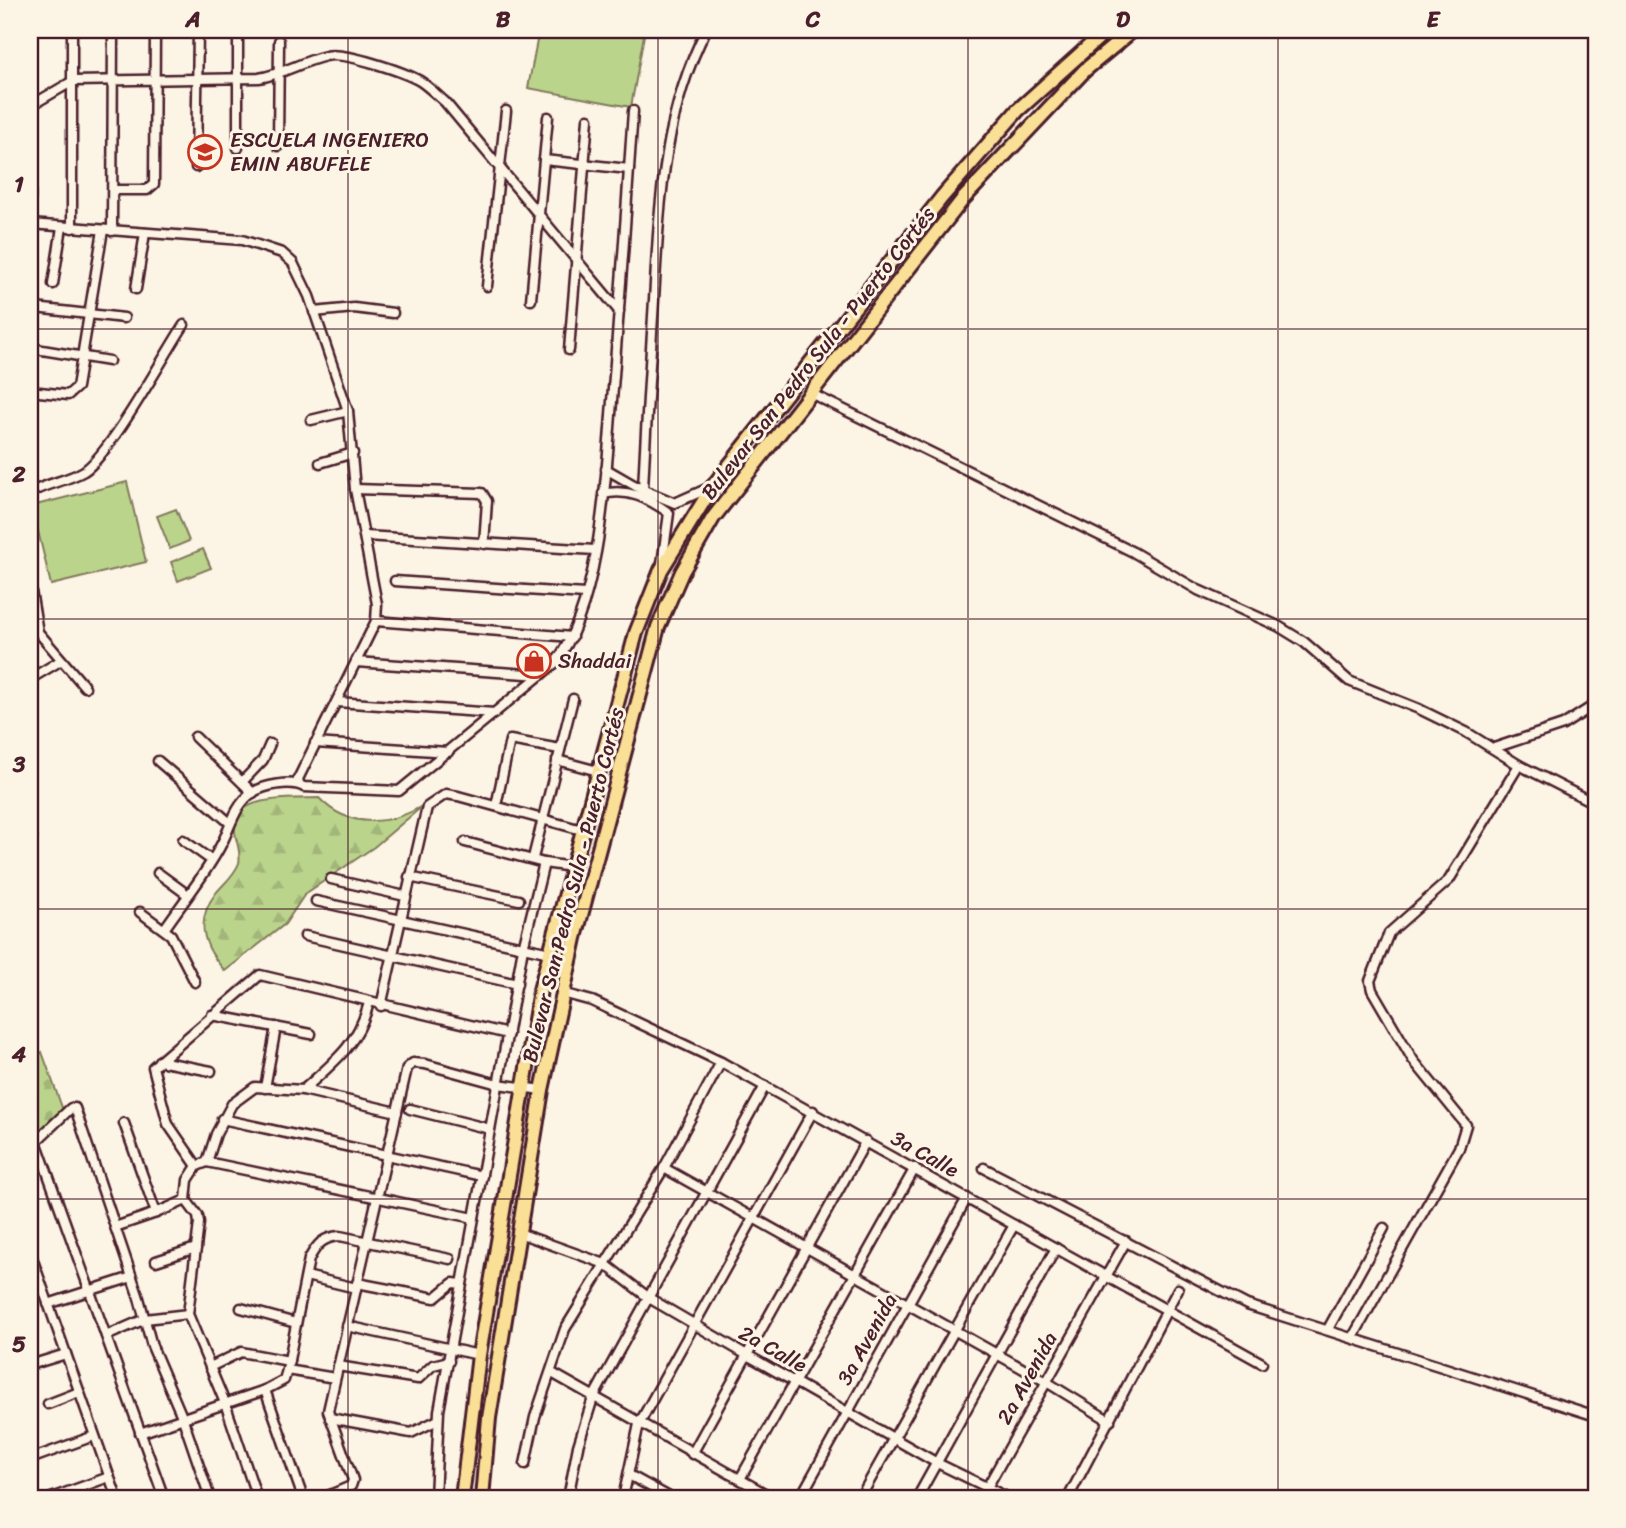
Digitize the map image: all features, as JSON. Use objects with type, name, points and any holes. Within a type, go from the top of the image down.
[{"type":"highway","name":"Bulevar San Pedro Sula - Puerto Cortés","points":[[462,1498],[479,1355],[522,1087],[550,953],[636,633],[661,570],[713,486],[992,138],[1045,84],[1107,30]]},
{"type":"highway","name":"Bulevar San Pedro Sula - Puerto Cortés","points":[[482,1498],[489,1418],[542,1090],[562,993],[658,627],[682,572],[713,518],[1003,153],[1085,69],[1133,30]]},
{"type":"highway","points":[[859,331],[849,337],[844,332],[867,301],[868,290]]},
{"type":"highway","points":[[810,393],[811,382],[842,340],[837,337],[827,343]]},
{"type":"street","points":[[72,30],[72,228]]},
{"type":"street","points":[[30,391],[68,395],[74,392],[84,357],[113,190],[113,30]]},
{"type":"street","points":[[113,190],[147,190],[154,184],[156,30]]},
{"type":"street","points":[[196,167],[198,30]]},
{"type":"street","points":[[238,30],[238,148]]},
{"type":"street","points":[[643,490],[655,252],[665,153],[694,52],[706,30]]},
{"type":"street","points":[[278,146],[279,41]]},
{"type":"street","points":[[30,106],[73,81],[238,80],[278,75],[330,54],[343,55],[418,80],[445,103],[619,311]]},
{"type":"street","points":[[30,77],[30,199]]},
{"type":"street","points":[[487,286],[506,111]]},
{"type":"street","points":[[165,928],[223,843],[230,823],[253,793],[275,785],[299,784],[304,787],[399,790],[541,675],[564,652],[572,637],[585,594],[603,494],[633,111]]},
{"type":"street","points":[[531,300],[548,117]]},
{"type":"street","points":[[569,350],[587,119]]},
{"type":"street","points":[[544,160],[629,170]]},
{"type":"street","points":[[30,224],[230,238],[282,253],[300,275],[348,411],[355,489],[376,593],[376,621],[315,743],[298,779],[299,784]]},
{"type":"street","points":[[53,284],[62,227]]},
{"type":"street","points":[[136,289],[145,233]]},
{"type":"street","points":[[35,307],[124,318]]},
{"type":"street","points":[[314,312],[354,308],[393,313]]},
{"type":"street","points":[[30,493],[48,483],[74,476],[96,459],[184,325]]},
{"type":"street","points":[[30,348],[109,361]]},
{"type":"street","points":[[810,393],[1133,552],[1198,590],[1278,626],[1304,642],[1349,681],[1419,709],[1596,804]]},
{"type":"street","points":[[311,420],[348,411]]},
{"type":"street","points":[[320,463],[353,453]]},
{"type":"street","points":[[606,469],[643,490],[675,503],[713,486]]},
{"type":"street","points":[[355,489],[482,494],[488,501],[484,544]]},
{"type":"street","points":[[603,494],[621,490],[638,495],[669,513],[661,570]]},
{"type":"street","points":[[365,536],[595,550]]},
{"type":"street","points":[[395,581],[585,594]]},
{"type":"street","points":[[30,585],[38,632],[60,661],[85,687]]},
{"type":"street","points":[[376,621],[572,637]]},
{"type":"street","points":[[30,679],[60,661]]},
{"type":"street","points":[[356,662],[541,675]]},
{"type":"street","points":[[533,858],[573,699]]},
{"type":"street","points":[[337,702],[495,713]]},
{"type":"street","points":[[1494,748],[1563,725],[1596,704]]},
{"type":"street","points":[[195,737],[253,793]]},
{"type":"street","points":[[496,806],[510,740],[517,738],[559,749]]},
{"type":"street","points":[[315,743],[448,752]]},
{"type":"street","points":[[242,782],[263,760],[270,744]]},
{"type":"street","points":[[557,760],[598,771]]},
{"type":"street","points":[[158,761],[230,823]]},
{"type":"street","points":[[1353,1337],[1459,1148],[1465,1125],[1413,1059],[1372,990],[1370,981],[1389,933],[1449,880],[1520,765]]},
{"type":"street","points":[[381,1006],[427,807],[436,799],[446,794],[542,817],[582,830]]},
{"type":"street","points":[[183,840],[211,860]]},
{"type":"street","points":[[465,842],[544,863],[572,867]]},
{"type":"street","points":[[435,1498],[438,1420],[523,948],[544,863]]},
{"type":"street","points":[[158,873],[188,895]]},
{"type":"street","points":[[409,877],[519,900]]},
{"type":"street","points":[[331,879],[405,897]]},
{"type":"street","points":[[316,901],[400,922],[550,953]]},
{"type":"street","points":[[140,912],[165,928],[195,982]]},
{"type":"street","points":[[305,936],[517,984]]},
{"type":"street","points":[[197,1166],[168,1124],[153,1067],[254,979],[266,974],[381,1006],[508,1034]]},
{"type":"street","name":"3a Calle","points":[[562,993],[592,1001],[721,1062],[1262,1363]]},
{"type":"street","points":[[303,1090],[349,1049],[364,1021],[369,1003]]},
{"type":"street","points":[[212,1014],[311,1034]]},
{"type":"street","points":[[265,1088],[276,1027]]},
{"type":"street","points":[[159,1061],[211,1071]]},
{"type":"street","points":[[525,1464],[535,1417],[565,1329],[664,1168],[721,1062]]},
{"type":"street","points":[[323,1498],[351,1486],[353,1480],[328,1410],[407,1068],[413,1063],[498,1084],[542,1090]]},
{"type":"street","points":[[568,1498],[578,1446],[593,1398],[765,1086]]},
{"type":"street","points":[[207,1162],[222,1119],[232,1104],[255,1087],[303,1090],[397,1112]]},
{"type":"street","points":[[164,1498],[33,1144],[71,1108],[75,1108],[132,1277],[152,1346],[183,1419],[210,1498]]},
{"type":"street","points":[[410,1109],[490,1129]]},
{"type":"street","points":[[623,1498],[639,1424],[813,1111]]},
{"type":"street","points":[[222,1119],[482,1176]]},
{"type":"street","points":[[124,1123],[156,1213]]},
{"type":"street","points":[[692,1454],[866,1141]]},
{"type":"street","points":[[257,1498],[225,1403],[188,1314],[198,1216],[186,1200],[188,1180],[197,1166],[207,1162],[474,1218]]},
{"type":"street","points":[[664,1168],[1045,1381],[1110,1421]]},
{"type":"street","points":[[740,1479],[915,1168]]},
{"type":"street","points":[[984,1168],[1247,1305],[1596,1416]]},
{"type":"street","name":"3a Avenida","points":[[800,1498],[967,1198]]},
{"type":"street","points":[[115,1227],[186,1200]]},
{"type":"street","points":[[860,1498],[1014,1225]]},
{"type":"street","points":[[1328,1329],[1384,1228]]},
{"type":"street","name":"2a Calle","points":[[520,1233],[605,1264],[649,1298],[937,1463],[1007,1498]]},
{"type":"street","points":[[141,1433],[265,1390],[284,1380],[306,1276],[317,1244],[328,1237],[367,1241],[450,1258]]},
{"type":"street","name":"2a Avenida","points":[[981,1498],[1126,1241]]},
{"type":"street","points":[[156,1261],[196,1248]]},
{"type":"street","points":[[917,1498],[1056,1248]]},
{"type":"street","points":[[30,1252],[117,1498]]},
{"type":"street","points":[[306,1276],[435,1298],[453,1283],[462,1284]]},
{"type":"street","points":[[48,1304],[132,1277]]},
{"type":"street","points":[[1068,1498],[1169,1311],[1178,1289]]},
{"type":"street","points":[[241,1308],[296,1323]]},
{"type":"street","points":[[106,1336],[145,1319],[188,1314]]},
{"type":"street","points":[[347,1326],[479,1355]]},
{"type":"street","points":[[210,1367],[241,1352],[335,1378]]},
{"type":"street","points":[[30,1365],[66,1354]]},
{"type":"street","points":[[338,1366],[418,1379],[433,1365],[449,1361]]},
{"type":"street","points":[[552,1373],[773,1498]]},
{"type":"street","points":[[265,1390],[303,1498]]},
{"type":"street","points":[[48,1404],[79,1392]]},
{"type":"street","points":[[330,1418],[411,1433],[438,1420]]},
{"type":"street","points":[[33,1458],[94,1436]]},
{"type":"street","points":[[629,1475],[671,1498]]},
{"type":"street","points":[[51,1498],[109,1477]]},
{"type":"green space","points":[[539,30],[613,30],[644,35],[631,107],[528,88]]},
{"type":"green space","points":[[127,482],[146,562],[51,585],[32,506]]},
{"type":"green space","points":[[176,509],[189,541],[170,549],[157,516]]},
{"type":"green space","points":[[203,549],[211,568],[178,581],[171,562]]},
{"type":"green space","points":[[319,798],[343,815],[370,821],[398,817],[425,804],[374,847],[305,894],[285,924],[225,971],[211,953],[203,924],[209,903],[232,876],[239,863],[235,829],[238,814],[246,807],[269,800]]},
{"type":"green space","points":[[42,1052],[64,1113],[30,1142],[30,1062]]},
{"type":"place","name":"ESCUELA INGENIERO EMIN ABUFELE","points":[[205,152]]},
{"type":"place","name":"Shaddai","points":[[534,661]]}]
